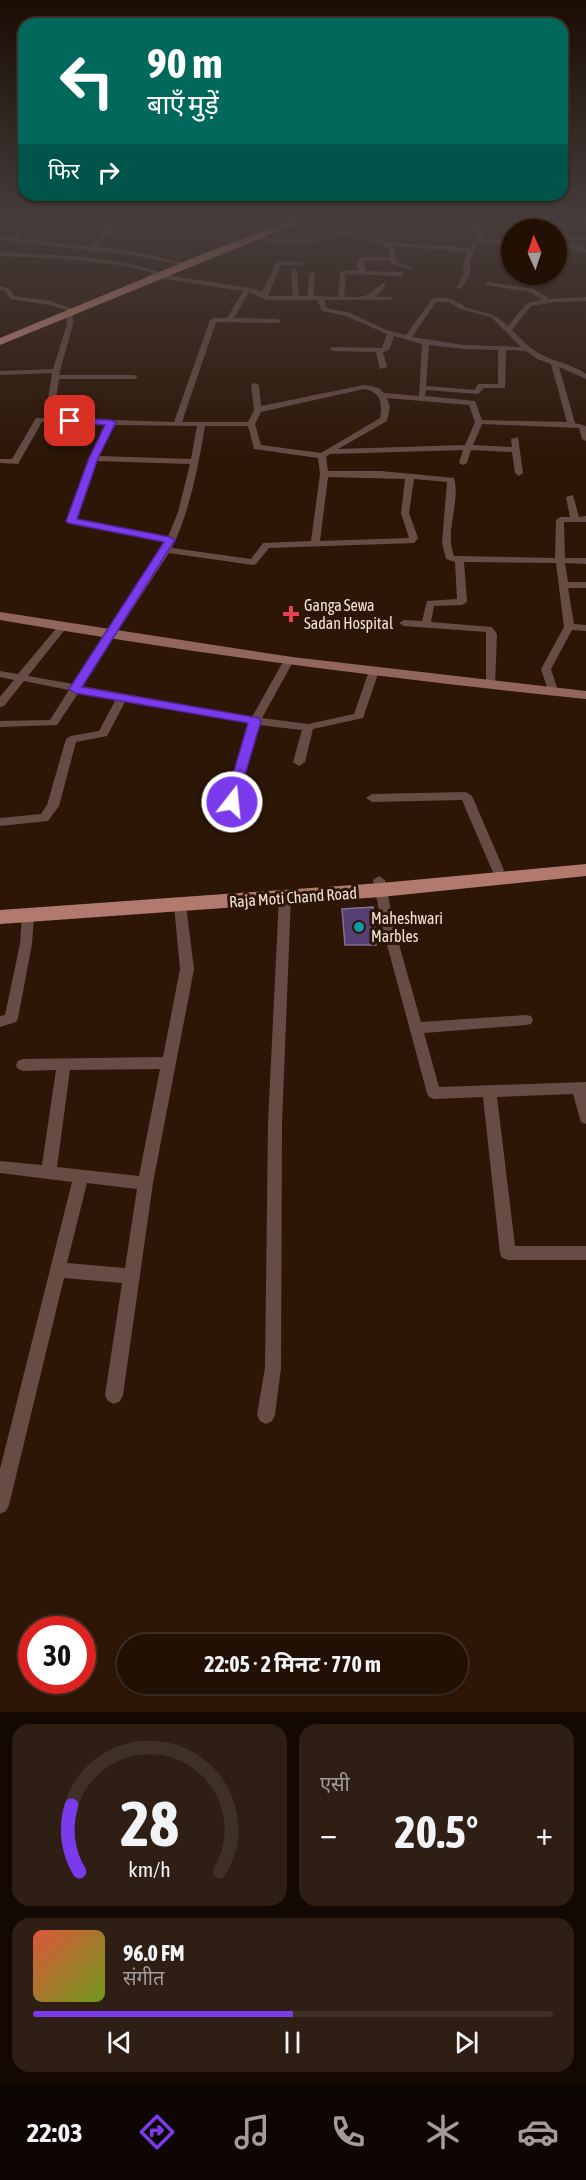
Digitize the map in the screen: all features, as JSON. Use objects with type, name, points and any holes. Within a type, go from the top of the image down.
[{"type":"highway","points":[[1,338],[98,299]]},
{"type":"main road","points":[[0,908],[380,885],[586,861]]},
{"type":"main road","name":"Raja Moti Chand Road","points":[[0,917],[285,897],[380,885],[586,870]]},
{"type":"street","points":[[19,299],[51,303],[69,311],[70,324],[56,374],[49,420]]},
{"type":"street","points":[[229,320],[242,299]]},
{"type":"street","points":[[317,299],[324,310],[341,312],[391,334],[426,342],[528,349]]},
{"type":"street","points":[[341,312],[349,306],[393,302],[372,299]]},
{"type":"street","points":[[408,338],[434,300],[452,301],[462,308],[493,316],[528,349],[540,357],[586,377]]},
{"type":"street","points":[[509,329],[529,304],[546,300],[586,300]]},
{"type":"street","points":[[177,424],[213,320],[278,321]]},
{"type":"street","points":[[333,349],[379,351],[386,349],[391,334]]},
{"type":"street","points":[[422,398],[426,342]]},
{"type":"street","points":[[424,388],[480,392],[482,386],[502,386],[502,349]]},
{"type":"street","points":[[379,351],[383,367]]},
{"type":"street","points":[[555,362],[572,425]]},
{"type":"street","points":[[567,368],[586,367]]},
{"type":"street","points":[[0,373],[134,377]]},
{"type":"street","points":[[255,384],[258,410],[251,424],[257,447],[325,454],[468,447],[516,450]]},
{"type":"street","points":[[258,410],[364,387],[374,388],[383,395],[472,403],[479,422],[463,463]]},
{"type":"street","points":[[325,454],[384,419],[387,410],[383,395]]},
{"type":"street","points":[[0,461],[15,462],[39,420],[201,425],[251,424]]},
{"type":"street","points":[[111,422],[94,458],[71,521],[168,545],[253,562],[266,545],[414,540],[405,513],[410,476]]},
{"type":"street","points":[[479,422],[582,426],[586,439]]},
{"type":"street","points":[[0,724],[53,723],[168,545],[182,512],[195,462],[201,425]]},
{"type":"street","points":[[515,439],[519,473]]},
{"type":"street","points":[[380,451],[381,474]]},
{"type":"street","points":[[315,544],[325,454]]},
{"type":"street","points":[[94,458],[195,462]]},
{"type":"street","points":[[324,474],[381,474],[451,480],[449,558],[586,561]]},
{"type":"street","points":[[570,497],[575,519]]},
{"type":"street","points":[[553,692],[546,669],[569,627],[560,560],[560,520],[586,519]]},
{"type":"street","points":[[426,624],[430,603],[462,602],[459,560]]},
{"type":"street","points":[[564,585],[586,585]]},
{"type":"street","points":[[0,616],[110,635],[289,660],[586,695]]},
{"type":"street","points":[[404,623],[489,629],[492,634],[491,684]]},
{"type":"street","points":[[0,704],[62,627]]},
{"type":"street","points":[[569,627],[586,628]]},
{"type":"street","points":[[232,802],[255,721],[289,660]]},
{"type":"street","points":[[0,674],[255,721],[308,727],[358,716],[374,671]]},
{"type":"street","points":[[0,822],[44,818],[53,806],[72,739],[103,734],[122,697]]},
{"type":"street","points":[[299,762],[308,727]]},
{"type":"street","points":[[372,798],[466,796],[498,870]]},
{"type":"street","points":[[380,885],[434,1093],[582,1088],[586,1118]]},
{"type":"street","points":[[266,1415],[273,1368],[275,1123],[285,897]]},
{"type":"street","points":[[114,1395],[145,1183],[187,969],[180,905]]},
{"type":"street","points":[[0,1022],[11,1018],[26,944],[28,915]]},
{"type":"street","points":[[416,1028],[526,1020]]},
{"type":"street","points":[[23,1065],[169,1063]]},
{"type":"street","points":[[49,1170],[64,1066]]},
{"type":"street","points":[[489,1091],[507,1253],[586,1253]]},
{"type":"street","points":[[0,1167],[49,1170],[145,1183]]},
{"type":"street","points":[[0,1505],[4,1478],[81,1176]]},
{"type":"street","points":[[58,1270],[132,1276]]},
{"type":"building","name":"Maheshwari Marbles","points":[[373,907],[376,945],[345,945],[342,909]]},
{"type":"place","name":"Ganga Sewa Sadan Hospital","points":[[291,614]]},
{"type":"place","name":"Maheshwari Marbles","points":[[359,927]]},
{"type":"route","points":[[70,421],[111,422],[94,458],[71,521],[170,540],[75,689],[255,721],[232,802]]}]
